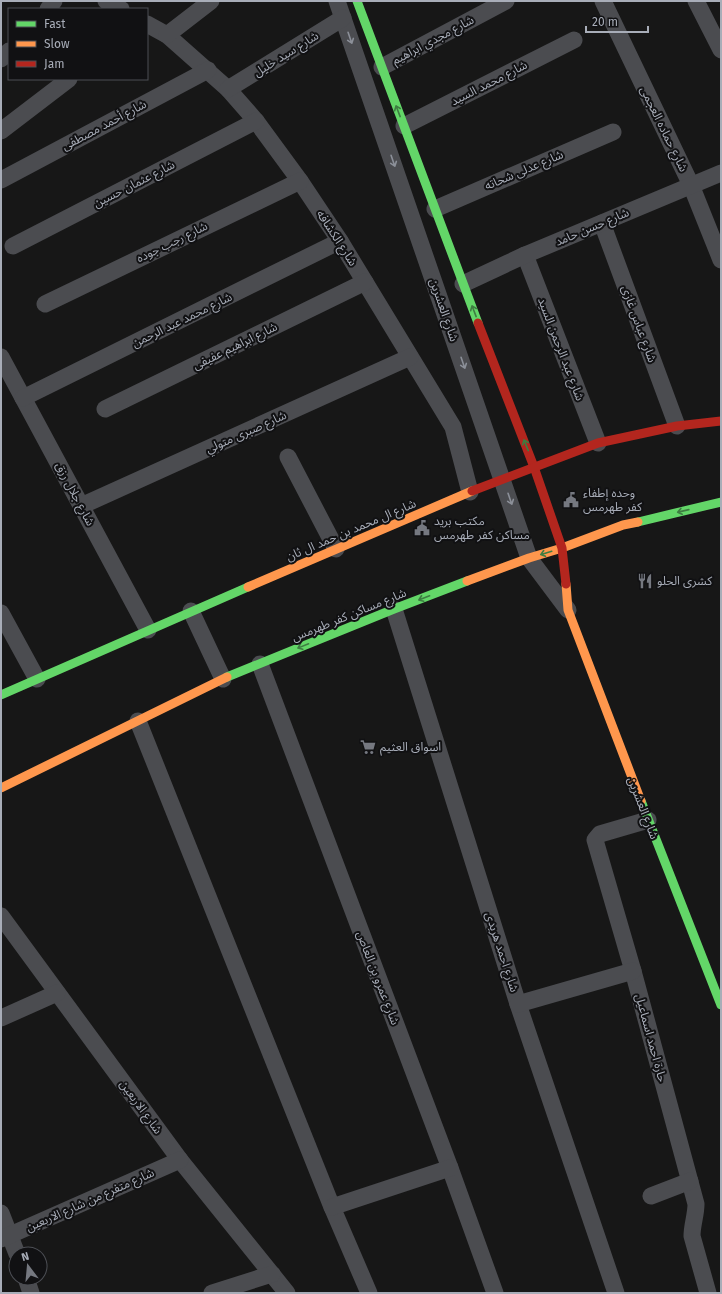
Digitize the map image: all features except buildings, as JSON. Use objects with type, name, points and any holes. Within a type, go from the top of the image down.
[{"type":"street","points":[[106,1],[119,8]]},
{"type":"street","points":[[167,35],[211,1]]},
{"type":"street","name":"شارع العشرين","points":[[337,1],[530,558],[568,610],[648,820],[721,1005]]},
{"type":"street","name":"شارع العشرين","points":[[357,1],[463,284],[534,467],[562,548],[568,610]]},
{"type":"street","name":"شارع مجدي ابراهيم","points":[[382,67],[506,1]]},
{"type":"street","name":"شارع حماده العجمى","points":[[603,1],[691,185],[721,260]]},
{"type":"street","points":[[696,1],[721,50]]},
{"type":"street","name":"شارع سيد خليل","points":[[228,89],[344,18]]},
{"type":"street","name":"شارع الكشافه","points":[[148,25],[167,35],[228,89],[256,121],[300,181],[340,241],[453,427],[470,492]]},
{"type":"street","name":"شارع محمد السيد","points":[[404,126],[574,40]]},
{"type":"street","name":"شارع أحمد مصطفى","points":[[1,180],[208,70]]},
{"type":"street","points":[[1,130],[68,80]]},
{"type":"street","name":"شارع عثمان حسين","points":[[13,246],[256,121]]},
{"type":"street","name":"شارع عدلى شحاته","points":[[435,209],[613,132]]},
{"type":"street","name":"شارع حسن حامد","points":[[463,284],[525,256],[721,173]]},
{"type":"street","name":"شارع رجب جوده","points":[[45,304],[300,181]]},
{"type":"street","name":"شارع عباس غازى","points":[[602,223],[677,426]]},
{"type":"street","name":"شارع محمد عبد الرحمن","points":[[23,398],[340,241]]},
{"type":"street","name":"شارع عبد الرحمن السيد","points":[[525,256],[598,443]]},
{"type":"street","name":"شارع ابراهيم عفيفى","points":[[105,410],[365,282]]},
{"type":"street","name":"شارع جلال رزق","points":[[1,357],[148,630]]},
{"type":"street","name":"شارع صبرى متولي","points":[[82,506],[410,357]]},
{"type":"street","name":"شارع ال محمد بن حمد ال ثان","points":[[1,695],[191,611],[470,492],[534,467],[598,443],[677,426],[721,421]]},
{"type":"street","points":[[288,457],[336,549]]},
{"type":"street","name":"شارع مساكن كفر طهرمس","points":[[1,788],[223,679],[394,609],[622,525],[721,502]]},
{"type":"street","name":"شارع احمد هريدى","points":[[394,609],[518,1004],[616,1293]]},
{"type":"street","points":[[191,611],[223,679]]},
{"type":"street","points":[[1,613],[37,679]]},
{"type":"street","name":"شارع عمرو بن العاص","points":[[260,664],[450,1168],[495,1293]]},
{"type":"street","points":[[138,721],[332,1207],[369,1293]]},
{"type":"street","name":"حارة احمد اسماعيل","points":[[648,820],[600,834],[596,840],[696,1204],[692,1236],[708,1293]]},
{"type":"street","name":"شارع الاربعين","points":[[1,916],[180,1160],[287,1293]]},
{"type":"street","points":[[518,1004],[633,971]]},
{"type":"street","points":[[1,1018],[57,994]]},
{"type":"street","name":"شارع متفرع من شارع الاربعين","points":[[5,1237],[180,1160]]},
{"type":"street","points":[[332,1207],[450,1168]]},
{"type":"street","points":[[651,1196],[690,1181]]},
{"type":"street","points":[[1,1213],[5,1237],[11,1246]]},
{"type":"street","points":[[212,1293],[272,1274]]},
{"type":"traffic: fast","points":[[357,1],[478,323]]},
{"type":"traffic: fast","points":[[638,522],[721,502]]},
{"type":"traffic: fast","points":[[227,677],[467,581]]},
{"type":"traffic: fast","points":[[1,695],[248,587]]},
{"type":"traffic: fast","points":[[641,801],[721,1005]]},
{"type":"traffic: slow","points":[[248,587],[472,491]]},
{"type":"traffic: slow","points":[[467,581],[623,525],[638,522]]},
{"type":"traffic: slow","points":[[566,584],[568,610],[641,801]]},
{"type":"traffic: slow","points":[[1,788],[227,677]]},
{"type":"traffic: jam","points":[[478,323],[534,467],[562,548],[566,584]]},
{"type":"traffic: jam","points":[[472,491],[598,443],[677,426],[721,421]]},
{"type":"place","name":"وحده إطفاء كفر طهرمس","points":[[571,500]]},
{"type":"place","name":"مكتب بريد مساكن كفر طهرمس","points":[[422,528]]},
{"type":"place","name":"كشرى الحلو","points":[[645,581]]},
{"type":"place","name":"اسواق العثيم","points":[[368,747]]}]
